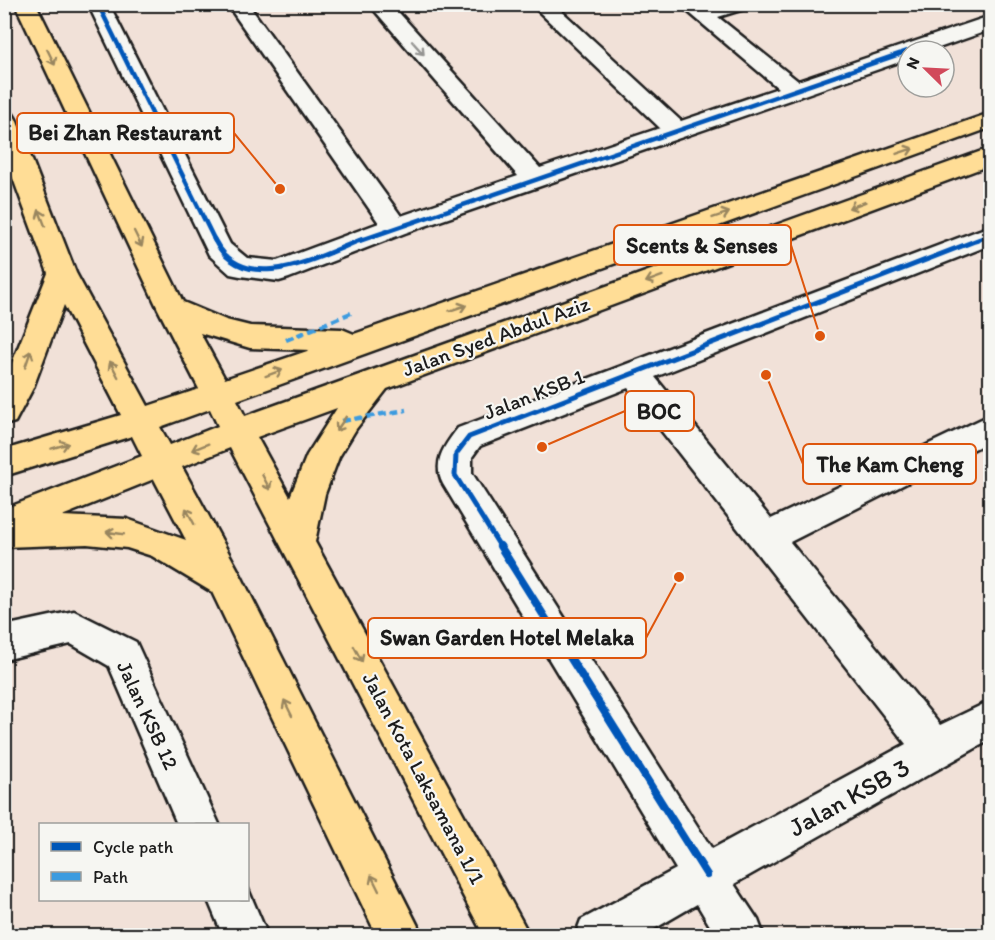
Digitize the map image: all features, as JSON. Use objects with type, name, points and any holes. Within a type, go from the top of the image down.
[{"type":"main road","name":"Jalan Kota Laksamana 1/1","points":[[25,4],[172,309],[219,392],[508,936]]},
{"type":"main road","points":[[4,119],[62,273],[225,581],[401,936]]},
{"type":"main road","name":"Jalan Syed Abdul Aziz","points":[[4,463],[142,421],[990,120]]},
{"type":"main road","name":"Jalan Syed Abdul Aziz","points":[[4,524],[378,379],[990,156]]},
{"type":"main road","points":[[4,412],[18,388],[62,273]]},
{"type":"main road","points":[[172,309],[218,328],[250,337],[297,340],[368,339]]},
{"type":"main road","points":[[298,542],[303,507],[320,458],[342,421],[378,379]]},
{"type":"main road","points":[[4,533],[75,529],[121,533],[163,545],[225,581]]},
{"type":"street","points":[[98,4],[219,249],[240,267],[279,271],[395,227],[896,55]]},
{"type":"street","points":[[237,4],[395,227]]},
{"type":"street","points":[[379,4],[535,179]]},
{"type":"street","points":[[541,4],[677,130]]},
{"type":"street","points":[[695,10],[736,4]]},
{"type":"street","points":[[695,10],[795,90]]},
{"type":"street","points":[[943,39],[990,23]]},
{"type":"street","name":"Jalan KSB 1","points":[[742,936],[707,875],[455,475],[456,454],[469,437],[990,235]]},
{"type":"street","points":[[634,373],[935,750]]},
{"type":"street","points":[[766,537],[990,427]]},
{"type":"street","name":"Jalan KSB 12","points":[[4,643],[74,627],[123,654],[197,823]]},
{"type":"street","name":"Jalan KSB 3","points":[[597,936],[990,719]]},
{"type":"street","points":[[231,901],[246,936]]},
{"type":"marked path","points":[[286,340],[351,313]]},
{"type":"marked path","points":[[342,421],[406,410]]},
{"type":"cycle path","points":[[98,4],[219,249],[240,267],[279,271],[395,227],[896,55]]},
{"type":"cycle path","points":[[707,875],[455,475],[456,454],[469,437],[990,235]]},
{"type":"place","name":"Bei Zhan Restaurant","points":[[280,189]]},
{"type":"place","name":"Scents & Senses","points":[[820,336]]},
{"type":"place","name":"The Kam Cheng","points":[[766,375]]},
{"type":"place","name":"BOC","points":[[542,447]]},
{"type":"place","name":"Swan Garden Hotel Melaka","points":[[679,577]]}]
